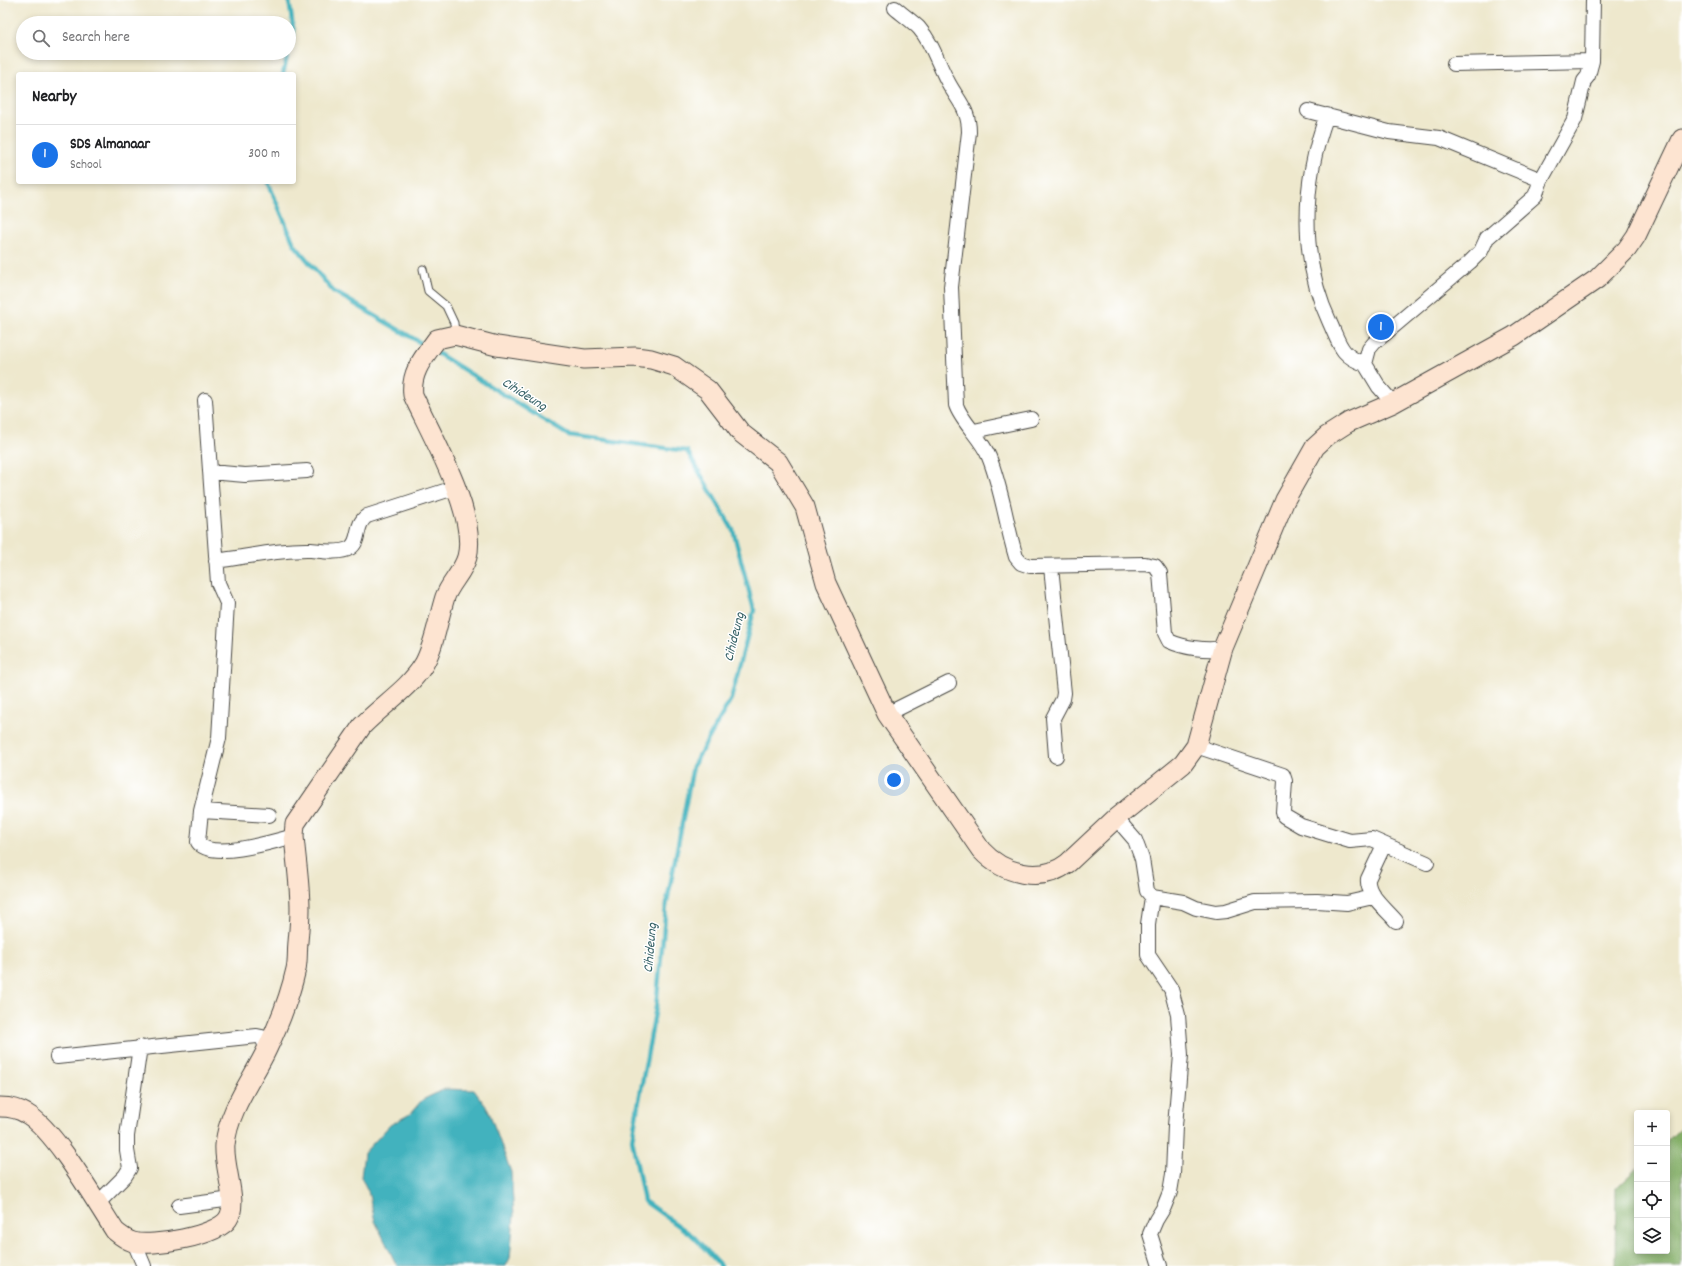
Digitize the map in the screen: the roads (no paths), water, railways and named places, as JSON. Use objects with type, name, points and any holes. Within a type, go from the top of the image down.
[{"type":"main road","points":[[0,1107],[20,1111],[38,1122],[57,1144],[115,1231],[124,1238],[134,1242],[155,1244],[218,1229],[230,1215],[232,1198],[226,1167],[226,1139],[245,1087],[267,1050],[281,1016],[296,968],[300,908],[294,836],[298,819],[362,726],[373,714],[407,686],[424,663],[447,592],[465,564],[467,556],[469,542],[468,531],[457,487],[412,395],[412,379],[418,366],[446,337],[584,359],[635,357],[651,359],[674,366],[708,390],[741,433],[778,462],[805,507],[826,583],[887,714],[981,850],[991,860],[1000,866],[1023,873],[1042,875],[1050,874],[1068,863],[1116,818],[1183,764],[1196,746],[1223,648],[1285,500],[1316,447],[1327,436],[1349,422],[1393,403],[1514,336],[1597,279],[1627,249],[1636,236],[1682,139]]},
{"type":"street","points":[[1365,364],[1369,349],[1374,343],[1470,262],[1481,251],[1487,238],[1535,196],[1541,180],[1575,119],[1584,81],[1588,76],[1592,61],[1593,0]]},
{"type":"street","points":[[895,8],[918,28],[932,46],[948,82],[963,103],[968,121],[969,132],[951,287],[956,405],[989,456],[1012,544],[1018,561],[1030,566],[1051,567],[1145,564],[1155,566],[1160,573],[1165,633],[1169,641],[1196,648],[1223,648]]},
{"type":"street","points":[[1454,64],[1592,61]]},
{"type":"street","points":[[1308,111],[1389,132],[1439,138],[1541,180]]},
{"type":"street","points":[[1327,115],[1312,165],[1308,246],[1310,267],[1319,299],[1343,352],[1352,360],[1365,364],[1379,387],[1393,403]]},
{"type":"street","points":[[205,400],[218,583],[227,603],[219,738],[201,811],[198,842],[201,846],[220,849],[247,849],[294,836]]},
{"type":"street","points":[[974,431],[1031,419]]},
{"type":"street","points":[[210,472],[245,475],[307,471]]},
{"type":"street","points":[[216,561],[290,551],[324,551],[350,548],[355,542],[359,523],[367,516],[457,487]]},
{"type":"street","points":[[1051,567],[1064,693],[1063,699],[1053,718],[1056,756]]},
{"type":"street","points":[[887,714],[950,683]]},
{"type":"street","points":[[1196,746],[1282,775],[1285,781],[1284,816],[1301,826],[1350,841],[1358,842],[1370,838],[1427,863]]},
{"type":"street","points":[[201,811],[269,815]]},
{"type":"street","points":[[1116,818],[1135,840],[1142,859],[1147,891],[1152,897],[1183,902],[1196,908],[1216,912],[1226,911],[1255,902],[1317,901],[1347,903],[1373,897]]},
{"type":"street","points":[[1384,845],[1368,880],[1368,886],[1373,897],[1380,902],[1396,922]]},
{"type":"street","points":[[1152,897],[1148,924],[1148,955],[1171,989],[1178,1015],[1181,1055],[1175,1126],[1174,1162],[1170,1192],[1150,1234],[1160,1266]]},
{"type":"street","points":[[57,1057],[140,1047],[257,1036],[262,1037],[267,1050]]},
{"type":"street","points":[[97,1204],[125,1176],[130,1168],[127,1150],[127,1136],[140,1047]]},
{"type":"street","points":[[179,1206],[232,1198]]},
{"type":"street","points":[[134,1242],[144,1266]]},
{"type":"lane","points":[[423,269],[428,291],[446,306],[454,323],[446,337]]},
{"type":"water","points":[[445,1089],[474,1090],[488,1109],[511,1172],[514,1216],[510,1258],[506,1266],[397,1266],[375,1221],[368,1191],[361,1177],[364,1153],[390,1125],[410,1114],[422,1100]]},
{"type":"waterway","points":[[289,0],[291,16]]},
{"type":"waterway","name":"Cihideung","points":[[283,72],[286,60]]},
{"type":"waterway","name":"Cihideung","points":[[269,184],[294,244],[333,291],[426,346]]},
{"type":"waterway","name":"Cihideung","points":[[434,351],[568,435],[687,451],[733,530],[754,610],[731,699],[693,766],[666,907],[656,1007],[632,1139],[644,1201],[693,1236],[721,1266]]},
{"type":"place","name":"SDS Almanaar","points":[[1381,327]]}]
